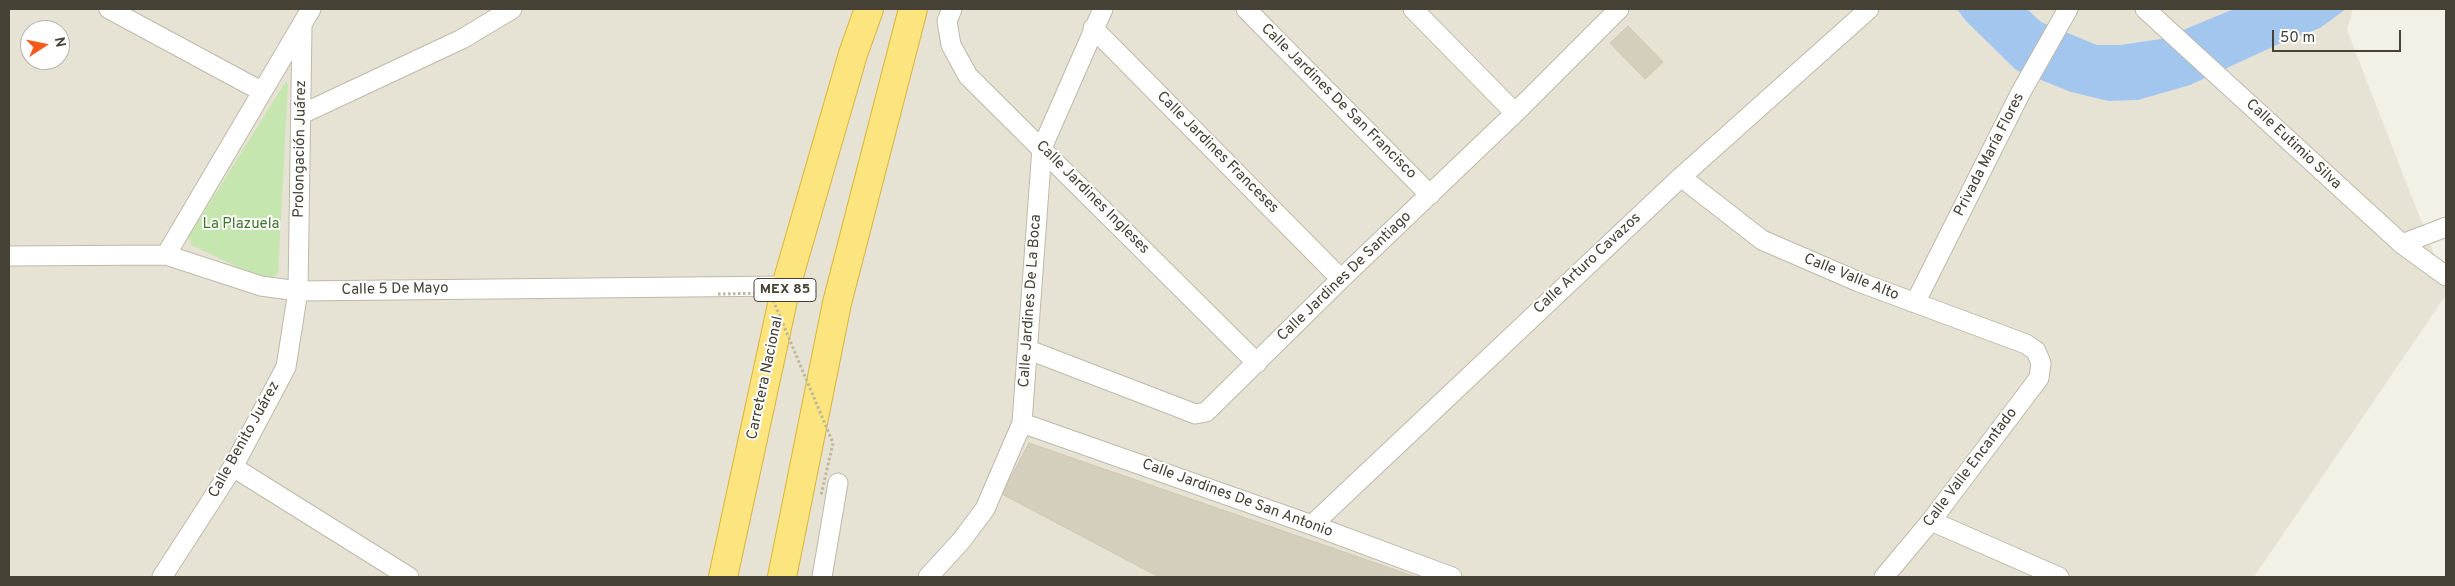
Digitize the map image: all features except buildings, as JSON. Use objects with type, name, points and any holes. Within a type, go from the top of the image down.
[{"type":"highway","name":"Carretera Nacional","points":[[723,577],[786,286],[853,54],[868,9]]},
{"type":"highway","name":"MEX 85","points":[[782,577],[837,303],[913,9]]},
{"type":"street","points":[[109,9],[261,91]]},
{"type":"street","name":"Prolongación Juárez","points":[[298,291],[302,26],[311,9]]},
{"type":"street","points":[[302,114],[462,39],[512,9]]},
{"type":"street","name":"Calle Jardines De La Boca","points":[[928,577],[961,540],[985,509],[1022,423],[1029,350],[1042,148],[1093,28],[1103,9]]},
{"type":"street","name":"Calle Jardines De San Francisco","points":[[1246,9],[1430,195]]},
{"type":"street","points":[[1413,9],[1516,113]]},
{"type":"street","name":"Calle Jardines De Santiago","points":[[1029,350],[1195,414],[1206,412],[1341,279],[1516,113],[1619,9]]},
{"type":"street","name":"Calle Arturo Cavazos","points":[[1312,525],[1681,177],[1869,9]]},
{"type":"street","name":"Calle Eutimio Silva","points":[[2145,9],[2402,244],[2446,276]]},
{"type":"street","name":"Privada María Flores","points":[[1916,303],[2021,92],[2066,13]]},
{"type":"street","name":"Calle Jardines Ingleses","points":[[950,15],[951,45],[968,76],[1257,362]]},
{"type":"street","points":[[166,255],[261,91],[302,26]]},
{"type":"street","name":"Calle Jardines Franceses","points":[[1093,28],[1341,279]]},
{"type":"street","name":"Calle Valle Alto","points":[[1681,177],[1762,240],[1859,282],[2026,344],[2036,351]]},
{"type":"street","points":[[2402,244],[2446,227]]},
{"type":"street","name":"Calle 5 De Mayo","points":[[9,256],[166,255],[261,286],[298,291],[786,286]]},
{"type":"street","name":"Calle Benito Juárez","points":[[162,577],[233,467],[272,397],[286,367],[298,291]]},
{"type":"street","name":"Calle Valle Encantado","points":[[1884,577],[1931,521],[2039,378],[2041,363],[2036,351]]},
{"type":"street","name":"Calle Jardines De San Antonio","points":[[1022,423],[1312,525],[1452,577]]},
{"type":"street","points":[[233,467],[408,577]]},
{"type":"street","points":[[822,577],[838,483]]},
{"type":"street","points":[[1931,521],[2059,577]]},
{"type":"path","points":[[718,294],[770,293],[833,443],[821,495]]},
{"type":"shaded area","points":[[9,9],[2353,9],[2347,30],[2446,285],[2446,295],[2254,577],[9,577]]},
{"type":"green space","name":"La Plazuela","points":[[286,81],[288,86],[278,273],[268,281],[191,245],[189,236]]},
{"type":"water","points":[[1957,9],[2027,9],[2041,22],[2097,45],[2120,45],[2161,39],[2234,9],[2346,9],[2320,28],[2279,44],[2190,85],[2138,100],[2108,101],[2071,92],[2016,70],[1966,21]]}]
